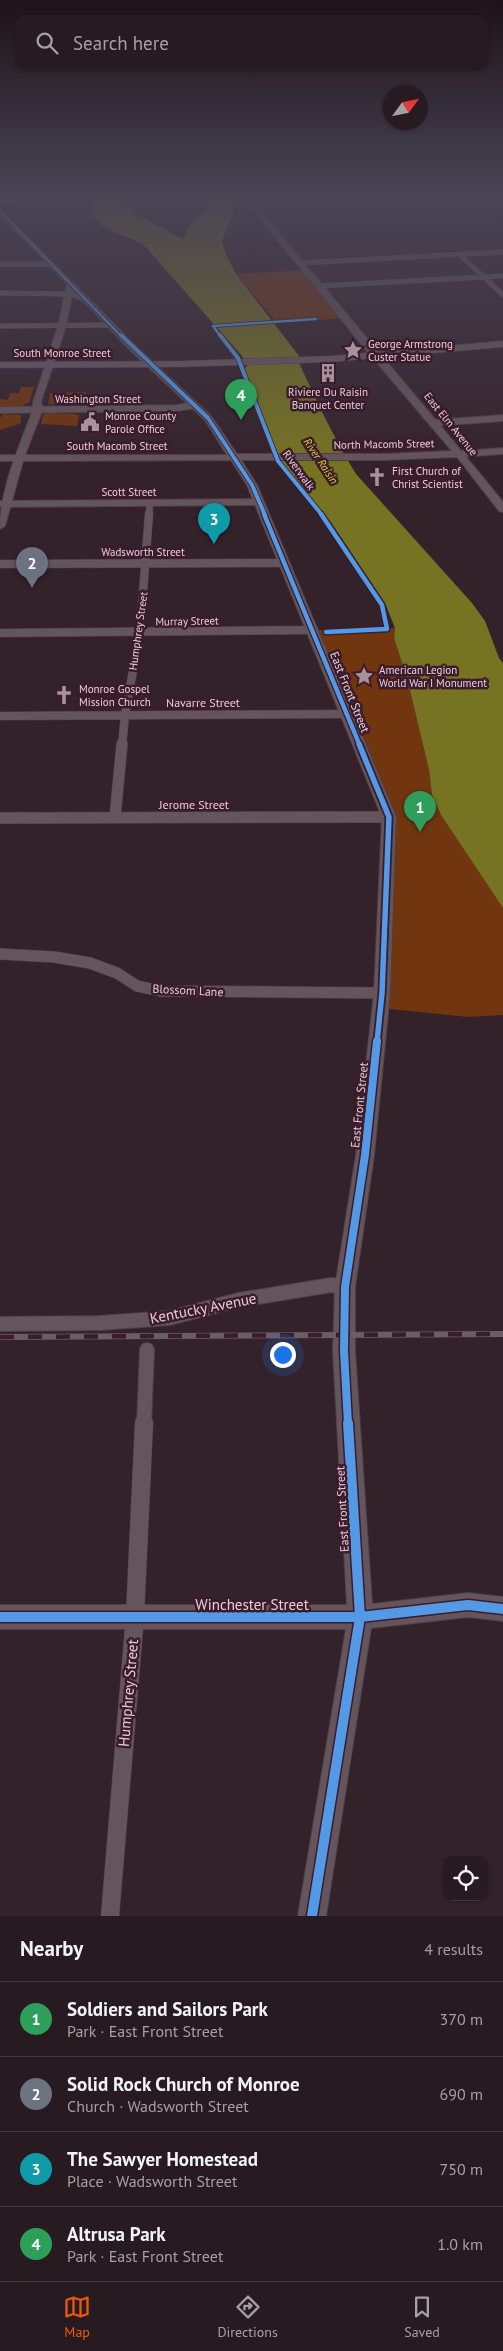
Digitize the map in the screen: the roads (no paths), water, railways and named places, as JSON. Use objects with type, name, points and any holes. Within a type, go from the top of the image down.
[{"type":"main road","name":"South Monroe Street","points":[[0,365],[304,360],[378,356],[434,349],[503,344]]},
{"type":"street","points":[[0,526],[4,504],[38,409],[37,402],[47,365],[62,326],[70,294],[70,286]]},
{"type":"street","name":"East Front Street","points":[[72,286],[146,362],[209,419],[252,485],[314,630],[389,817],[382,993],[365,1155],[345,1287],[344,1351],[360,1617],[312,1916]]},
{"type":"street","name":"East Elm Avenue","points":[[318,286],[434,422],[502,508]]},
{"type":"street","points":[[0,293],[70,294],[86,300]]},
{"type":"street","points":[[0,326],[110,325]]},
{"type":"street","name":"Washington Street","points":[[0,410],[177,408],[195,406]]},
{"type":"street","points":[[434,422],[503,418]]},
{"type":"street","name":"North Macomb Street","points":[[235,457],[351,458],[503,451]]},
{"type":"street","name":"South Macomb Street","points":[[0,458],[235,457]]},
{"type":"street","name":"Scott Street","points":[[4,504],[259,502]]},
{"type":"street","name":"Humphrey Street","points":[[115,817],[125,715],[140,632],[150,503]]},
{"type":"street","name":"Wadsworth Street","points":[[0,564],[285,563]]},
{"type":"street","name":"Murray Street","points":[[0,633],[314,630]]},
{"type":"street","name":"Navarre Street","points":[[0,716],[347,714]]},
{"type":"street","name":"Jerome Street","points":[[0,818],[389,817]]},
{"type":"street","name":"Blossom Lane","points":[[0,954],[54,957],[90,964],[117,973],[137,986],[161,991],[382,993]]},
{"type":"street","name":"Kentucky Avenue","points":[[0,1324],[100,1323],[169,1318],[239,1300],[332,1285],[345,1287]]},
{"type":"street","name":"Humphrey Street","points":[[110,1916],[135,1616],[147,1350]]},
{"type":"street","name":"Winchester Street","points":[[0,1617],[360,1617],[468,1605],[503,1609]]},
{"type":"water","name":"River Raisin","points":[[181,286],[246,286],[299,356],[300,365],[320,408],[356,474],[472,603],[485,621],[499,658],[503,663],[503,908],[441,815],[432,795],[429,770],[407,678],[394,638],[395,628],[385,603],[332,524],[280,461],[246,376],[244,369],[247,366],[242,356]]},
{"type":"railway","points":[[0,1337],[503,1334]]},
{"type":"place","name":"George Armstrong Custer Statue","points":[[353,350]]},
{"type":"place","name":"Riviere Du Raisin Banquet Center","points":[[328,373]]},
{"type":"place","name":"Altrusa Park","points":[[241,420]]},
{"type":"place","name":"Monroe County Parole Office","points":[[90,422]]},
{"type":"place","name":"First Church of Christ Scientist","points":[[377,477]]},
{"type":"place","name":"The Sawyer Homestead","points":[[214,544]]},
{"type":"place","name":"Solid Rock Church of Monroe","points":[[32,588]]},
{"type":"place","name":"American Legion World War I Monument","points":[[364,676]]},
{"type":"place","name":"Monroe Gospel Mission Church","points":[[64,695]]},
{"type":"place","name":"Soldiers and Sailors Park","points":[[420,832]]}]
